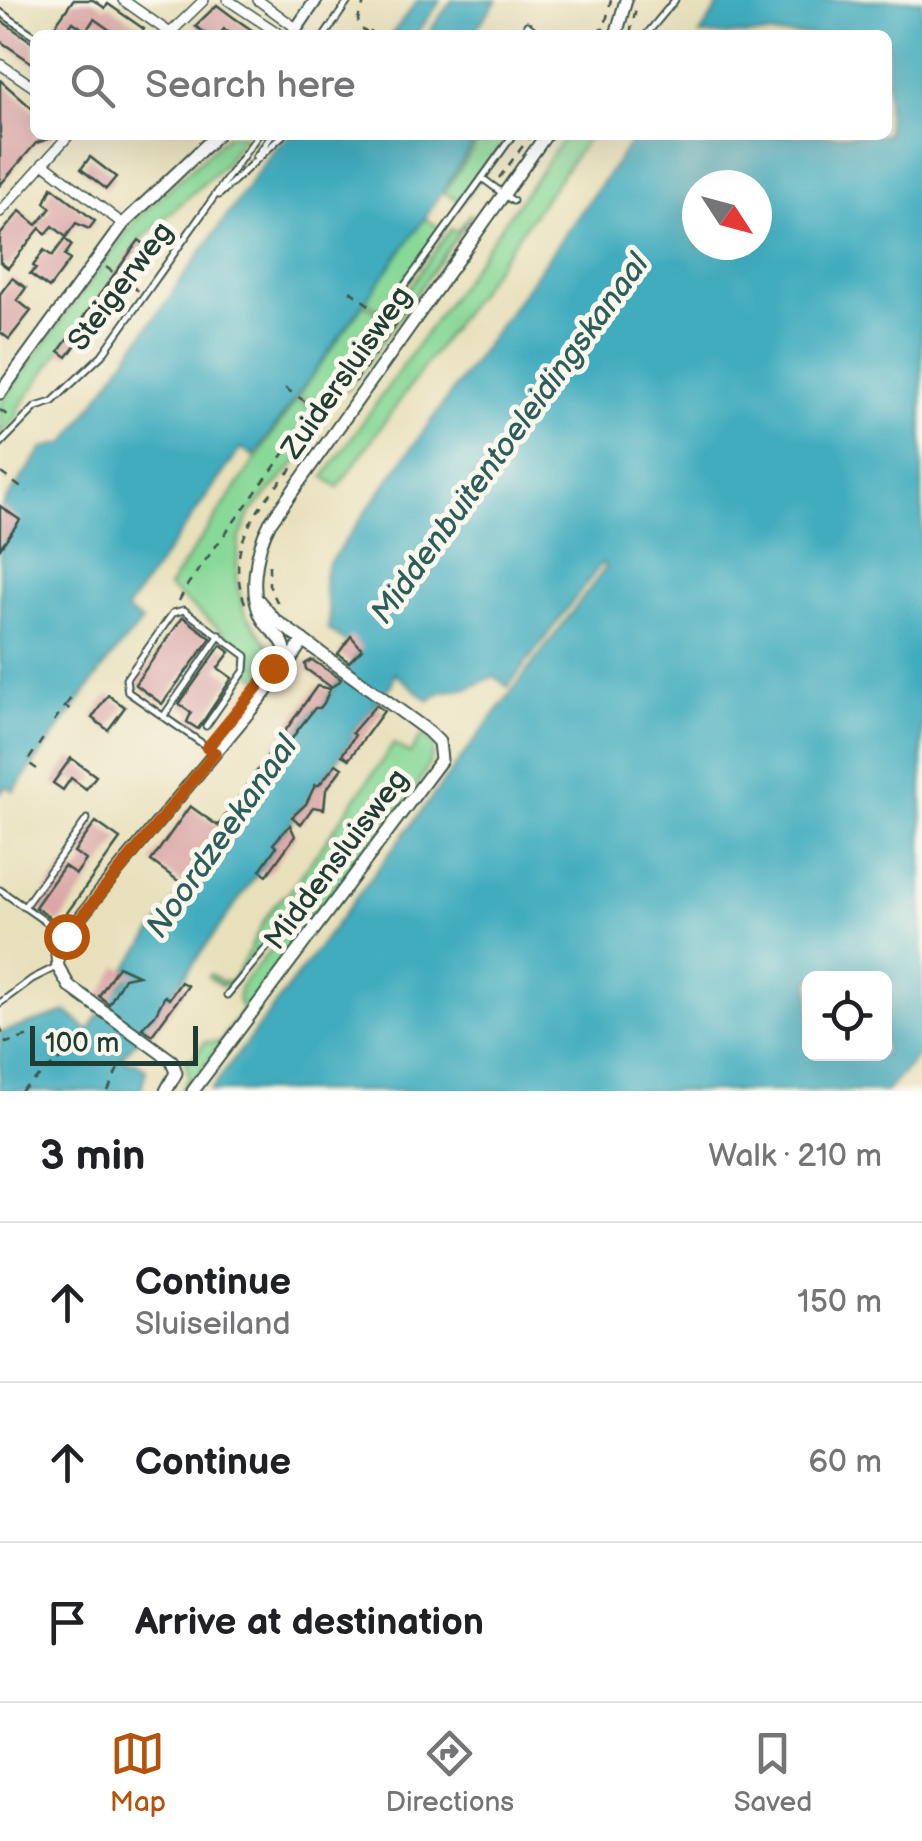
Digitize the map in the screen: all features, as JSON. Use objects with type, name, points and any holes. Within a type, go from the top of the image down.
[{"type":"street","points":[[123,0],[164,30]]},
{"type":"street","points":[[173,30],[204,0]]},
{"type":"street","points":[[228,0],[273,30]]},
{"type":"street","points":[[258,0],[292,30]]},
{"type":"street","points":[[295,30],[316,0]]},
{"type":"street","points":[[617,30],[626,0]]},
{"type":"street","points":[[0,64],[30,85]]},
{"type":"street","points":[[0,212],[64,140]]},
{"type":"street","points":[[0,393],[123,224],[212,140]]},
{"type":"street","name":"Zuidersluisweg","points":[[258,600],[255,568],[259,544],[270,523],[542,140]]},
{"type":"street","points":[[43,162],[123,224]]},
{"type":"street","points":[[258,600],[275,620],[300,638]]},
{"type":"street","points":[[258,600],[261,616],[284,646],[282,664],[269,687]]},
{"type":"street","points":[[284,646],[300,638]]},
{"type":"street","points":[[169,1087],[175,1067],[169,1057],[63,980],[57,955],[66,936],[293,658],[300,638]]},
{"type":"street","name":"Middensluisweg","points":[[193,1091],[441,760],[436,739],[300,638]]},
{"type":"lane","points":[[328,30],[349,0]]},
{"type":"lane","points":[[650,30],[675,0]]},
{"type":"lane","points":[[0,12],[30,33]]},
{"type":"lane","points":[[527,25],[534,30]]},
{"type":"lane","name":"Steigerweg","points":[[0,444],[36,407],[52,402],[102,356],[254,140]]},
{"type":"lane","points":[[249,168],[269,140]]},
{"type":"lane","points":[[209,204],[278,140]]},
{"type":"lane","points":[[316,410],[509,140]]},
{"type":"lane","points":[[482,178],[504,193]]},
{"type":"lane","points":[[206,726],[247,663],[242,652],[184,610],[172,613],[126,679],[128,692],[215,753]]},
{"type":"lane","points":[[164,717],[220,634]]},
{"type":"lane","points":[[24,907],[87,819]]},
{"type":"lane","points":[[0,890],[66,936]]},
{"type":"lane","points":[[227,995],[293,916],[300,916],[316,928]]},
{"type":"lane","points":[[0,1003],[32,978],[58,967]]},
{"type":"path","points":[[362,30],[358,20],[366,0]]},
{"type":"path","points":[[601,30],[612,0]]},
{"type":"path","points":[[630,30],[637,0]]},
{"type":"path","points":[[504,193],[529,140]]},
{"type":"path","points":[[116,274],[144,295]]},
{"type":"path","points":[[350,291],[378,311]]},
{"type":"path","points":[[353,386],[417,296]]},
{"type":"path","points":[[172,613],[188,584],[316,410],[285,388]]},
{"type":"path","points":[[0,410],[12,418]]},
{"type":"path","points":[[250,615],[238,584],[241,541],[255,511],[298,462]]},
{"type":"path","points":[[1,473],[27,492]]},
{"type":"path","points":[[270,553],[269,585],[280,609]]},
{"type":"path","points":[[54,721],[74,694]]},
{"type":"path","points":[[65,706],[75,712]]},
{"type":"path","points":[[38,769],[26,762],[45,736]]},
{"type":"path","points":[[0,1026],[6,1043],[29,1036]]},
{"type":"path","points":[[21,1091],[84,1037]]},
{"type":"path","points":[[108,1091],[119,1066]]},
{"type":"green space","points":[[223,140],[241,140],[223,166],[139,241],[18,409],[18,416],[0,435],[0,404],[136,219]]},
{"type":"green space","points":[[479,140],[487,145],[481,140],[506,140],[462,202],[444,193]]},
{"type":"green space","points":[[562,140],[586,140],[338,487],[324,477]]},
{"type":"green space","points":[[470,214],[396,322],[388,317],[451,229],[457,232]]},
{"type":"green space","points":[[425,218],[443,230],[384,314],[364,299]]},
{"type":"green space","points":[[364,304],[382,316],[316,407],[299,395]]},
{"type":"green space","points":[[391,322],[394,325],[348,390],[341,385],[382,327],[386,330]]},
{"type":"green space","points":[[297,399],[314,411],[311,420],[320,429],[296,463],[251,512],[239,540],[236,577],[244,612],[273,652],[260,680],[249,672],[251,660],[245,650],[168,587]]},
{"type":"green space","points":[[422,735],[434,746],[420,781],[317,916],[300,909],[291,911],[230,985],[222,986],[208,977],[210,974],[222,982],[231,981],[271,909],[288,894],[394,744],[410,754]]},
{"type":"green space","points":[[299,921],[305,932],[186,1091],[181,1091],[189,1076],[185,1060],[192,1059],[205,1042],[220,1042],[243,1010],[238,1000],[239,988],[293,923]]},
{"type":"water","points":[[418,0],[441,0],[420,30],[395,30]]},
{"type":"water","points":[[452,0],[497,0],[476,30],[431,30]]},
{"type":"water","name":"Middenbuitentoeleidingskanaal","points":[[722,0],[922,0],[922,1051],[887,1091],[210,1091],[606,567],[602,563],[508,687],[494,676],[469,688],[441,692],[429,701],[395,673],[392,683],[353,731],[355,735],[319,785],[315,785],[306,804],[295,812],[294,819],[274,842],[276,847],[169,998],[161,1001],[148,1026],[122,1056],[146,1069],[141,1091],[0,1091],[0,1033],[67,1012],[89,1031],[110,997],[131,974],[126,969],[235,817],[241,819],[269,774],[282,762],[279,758],[361,649],[328,629],[325,574],[632,140],[892,140],[892,30],[703,30]]},
{"type":"water","points":[[284,140],[476,140],[425,218],[254,456],[241,448],[126,610],[142,622],[109,660],[14,791],[6,786],[0,794],[0,509],[43,448],[66,443]]},
{"type":"building","points":[[73,0],[93,0],[105,8],[108,4],[144,29],[110,30],[94,19],[87,30],[73,22],[67,30],[54,27]]},
{"type":"building","points":[[217,5],[252,30],[201,30],[195,26]]},
{"type":"building","points":[[0,20],[30,41],[30,62],[0,41]]},
{"type":"building","points":[[0,80],[30,107],[30,140],[46,140],[36,143],[0,185]]},
{"type":"building","points":[[90,157],[116,177],[106,189],[81,169]]},
{"type":"building","points":[[52,187],[95,221],[89,229],[76,223],[66,237],[53,226],[46,234],[40,228],[8,268],[0,262],[0,235],[20,211],[37,225],[51,208],[45,203]]},
{"type":"building","points":[[65,239],[72,245],[65,255],[70,260],[49,288],[30,274],[44,250],[52,256]]},
{"type":"building","points":[[139,240],[147,246],[131,269],[137,272],[132,280],[126,276],[67,357],[59,351]]},
{"type":"building","points":[[12,278],[26,288],[17,300],[31,311],[9,339],[0,332],[0,294]]},
{"type":"building","points":[[0,506],[20,520],[0,548]]},
{"type":"building","points":[[183,617],[211,638],[162,704],[135,684]]},
{"type":"building","points":[[351,636],[362,649],[349,662],[338,654]]},
{"type":"building","points":[[221,645],[230,652],[218,668],[232,678],[198,729],[187,722],[191,713],[179,704]]},
{"type":"building","points":[[312,660],[341,679],[339,682],[331,687],[306,669],[305,664]]},
{"type":"building","points":[[317,686],[330,689],[324,703],[315,708],[297,731],[280,757],[282,761],[269,774],[241,819],[234,817],[184,885],[151,861],[190,806],[218,826]]},
{"type":"building","points":[[108,695],[125,707],[108,730],[92,718]]},
{"type":"building","points":[[376,705],[384,711],[349,759],[342,755],[355,735],[352,733]]},
{"type":"building","points":[[71,758],[96,776],[86,789],[71,778],[63,790],[53,783]]},
{"type":"building","points":[[336,764],[342,768],[326,790],[324,809],[313,807],[301,824],[292,817]]},
{"type":"building","points":[[96,822],[120,839],[59,924],[35,907],[64,866],[76,874],[86,860],[74,852]]},
{"type":"building","points":[[290,825],[295,836],[267,875],[260,870],[276,847],[273,844]]},
{"type":"building","points":[[118,966],[138,975],[124,978],[109,1004],[99,996]]},
{"type":"building","points":[[181,982],[188,986],[152,1035],[142,1028],[165,996],[169,999]]},
{"type":"route","points":[[66,936],[215,753],[207,748],[273,668]]},
{"type":"water label","name":"Noordzeekanaal","points":[[221,836]]}]
